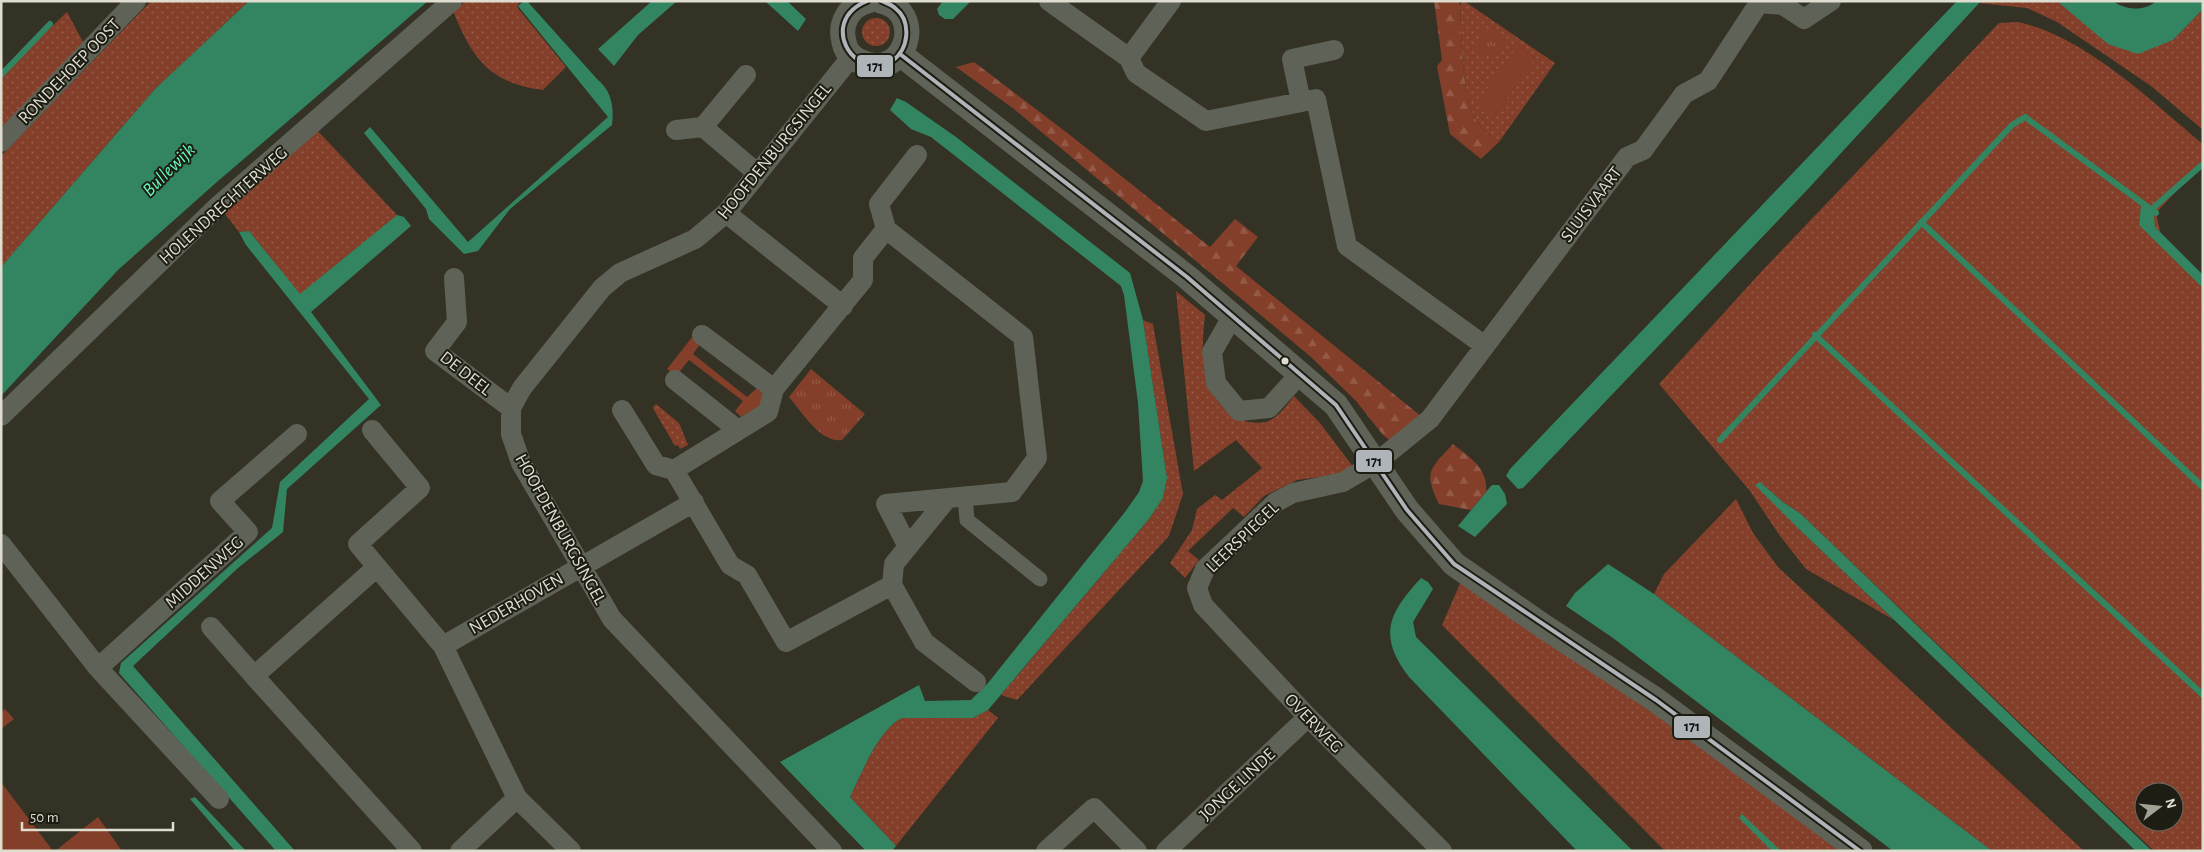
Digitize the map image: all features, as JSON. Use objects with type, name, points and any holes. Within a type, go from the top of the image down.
[{"type":"street","name":"RONDEHOEP OOST","points":[[1,142],[136,1]]},
{"type":"street","name":"HOLENDRECHTERWEG","points":[[1,416],[218,206],[452,1]]},
{"type":"street","points":[[1049,1],[1129,58],[1136,73],[1206,122],[1316,99],[1347,246],[1485,346]]},
{"type":"street","points":[[1129,58],[1171,1]]},
{"type":"street","name":"SLUISVAART","points":[[1377,462],[1430,419],[1627,156],[1643,150],[1684,94],[1708,81],[1758,2],[1783,5],[1804,19],[1831,1]]},
{"type":"street","points":[[852,5],[844,23],[842,34],[844,44],[852,56],[869,65],[880,66],[889,63],[900,54],[907,38],[907,27],[894,4]]},
{"type":"street","points":[[1301,102],[1292,59],[1334,50]]},
{"type":"street","points":[[900,54],[1188,277],[1299,375],[1336,405],[1377,462],[1407,510],[1454,564],[1542,626],[1656,700],[1860,851]]},
{"type":"street","name":"HOOFDENBURGSINGEL","points":[[832,851],[612,619],[521,463],[511,434],[511,408],[522,388],[602,288],[620,274],[695,239],[726,213],[852,56]]},
{"type":"street","points":[[676,130],[702,127],[746,76]]},
{"type":"street","points":[[702,127],[757,173]]},
{"type":"street","points":[[908,547],[886,504],[956,499],[1012,492],[1037,458],[1023,337],[886,229],[879,204],[917,155]]},
{"type":"street","points":[[726,213],[843,306]]},
{"type":"street","points":[[622,410],[656,466],[674,470],[768,412],[774,389],[863,280],[863,258],[886,229]]},
{"type":"street","name":"DE DEEL","points":[[454,278],[457,322],[435,351],[511,408]]},
{"type":"street","points":[[1232,317],[1212,352],[1216,383],[1239,411],[1269,408],[1299,375]]},
{"type":"street","points":[[702,335],[774,389]]},
{"type":"street","points":[[674,380],[738,430]]},
{"type":"street","points":[[372,430],[420,488],[358,544],[443,646],[517,798],[571,851]]},
{"type":"street","name":"MIDDENWEG","points":[[98,668],[248,532],[220,501],[298,434]]},
{"type":"street","name":"LEERSPIEGEL","points":[[1197,588],[1205,569],[1276,502],[1293,492],[1343,482],[1377,462]]},
{"type":"street","points":[[674,470],[730,565],[747,575],[786,642],[892,585]]},
{"type":"street","points":[[956,499],[908,547],[894,564],[892,585],[924,642],[976,682]]},
{"type":"street","points":[[956,499],[967,520],[1040,579]]},
{"type":"street","name":"NEDERHOVEN","points":[[443,646],[694,502]]},
{"type":"street","points":[[1,544],[98,668],[219,800]]},
{"type":"street","points":[[254,676],[377,567]]},
{"type":"street","name":"OVERWEG","points":[[1197,588],[1203,605],[1308,717],[1442,851]]},
{"type":"street","points":[[212,626],[254,676],[412,851]]},
{"type":"street","name":"JONGE LINDE","points":[[1166,851],[1308,717]]},
{"type":"street","points":[[460,851],[517,798]]},
{"type":"street","points":[[1046,851],[1094,808],[1137,851]]},
{"type":"green space","points":[[151,1],[249,1],[156,88],[1,267],[1,156]]},
{"type":"green space","points":[[466,1],[520,1],[517,7],[566,67],[543,90],[524,87],[496,74],[485,66],[467,42],[453,11]]},
{"type":"green space","points":[[1434,1],[1458,1],[1460,5],[1464,68],[1469,101],[1473,114],[1479,124],[1499,142],[1481,159],[1450,134],[1437,66],[1442,60]]},
{"type":"green space","points":[[1464,1],[1555,63],[1499,142],[1479,124],[1473,114],[1469,101],[1461,33],[1460,5]]},
{"type":"green space","points":[[1981,1],[2057,1],[2068,10],[2173,40],[2203,9],[2203,130],[2151,86],[2057,22],[2027,8],[1979,3]]},
{"type":"green space","points":[[67,12],[83,42],[1,131],[1,75]]},
{"type":"green space","points":[[876,18],[886,22],[890,32],[886,42],[876,46],[866,42],[862,32],[866,22]]},
{"type":"green space","points":[[2018,22],[2043,29],[2092,55],[2139,90],[2203,144],[2203,162],[2156,213],[2162,240],[2203,279],[2203,851],[2154,851],[2134,832],[2184,832],[2184,782],[2134,782],[2134,832],[1801,514],[1783,502],[1760,482],[1800,530],[1894,620],[1806,569],[1780,536],[1750,491],[1659,384],[1762,271],[1999,23]]},
{"type":"green space","points":[[1483,26],[1506,41],[1501,52],[1490,57],[1475,49]]},
{"type":"green space","points":[[1518,45],[1536,58],[1495,115],[1477,103]]},
{"type":"green space","points":[[974,62],[1070,135],[1210,247],[1235,219],[1258,237],[1236,266],[1422,417],[1392,442],[1383,435],[1356,401],[1311,357],[1014,109],[956,67]]},
{"type":"green space","points":[[316,129],[397,215],[300,295],[249,231],[239,232],[222,210]]},
{"type":"green space","points":[[1176,291],[1205,315],[1203,351],[1205,373],[1213,393],[1226,410],[1244,421],[1266,422],[1278,415],[1294,396],[1320,423],[1357,472],[1297,480],[1264,496],[1244,517],[1233,508],[1188,551],[1199,560],[1185,578],[1170,563],[1192,530],[1197,509],[1215,495],[1222,500],[1262,468],[1236,440],[1194,471]]},
{"type":"green space","points":[[1143,320],[1153,324],[1183,494],[1169,536],[1017,700],[1001,695],[1149,519],[1163,498],[1167,478]]},
{"type":"green space","points":[[693,336],[701,343],[693,354],[747,397],[758,387],[764,393],[766,402],[741,417],[735,411],[743,401],[689,360],[676,376],[667,369]]},
{"type":"green space","points":[[811,369],[865,414],[842,440],[834,440],[819,432],[789,397]]},
{"type":"green space","points":[[656,404],[679,423],[688,445],[680,449],[678,445],[675,446],[654,410],[653,407]]},
{"type":"green space","points":[[1453,444],[1477,464],[1484,476],[1486,491],[1492,485],[1471,510],[1439,504],[1431,484],[1430,477],[1434,465]]},
{"type":"green space","points":[[1736,499],[1753,533],[1778,567],[2084,851],[1992,851],[1654,594],[1664,574]]},
{"type":"green space","points":[[1462,579],[1486,592],[1849,851],[1665,851],[1442,625]]},
{"type":"green space","points":[[5,709],[14,719],[1,729],[1,713]]},
{"type":"green space","points":[[988,710],[998,718],[896,846],[850,797],[878,742],[893,724],[902,718],[973,718]]},
{"type":"green space","points":[[1,782],[53,851],[1,851]]},
{"type":"green space","points":[[98,817],[122,851],[55,851]]},
{"type":"water","name":"Bullewijk","points":[[249,1],[428,1],[218,181],[118,270],[1,396],[1,267],[156,88]]},
{"type":"water","points":[[527,1],[606,89],[611,100],[613,112],[612,125],[510,209],[478,251],[464,254],[429,219],[426,209],[364,133],[370,127],[468,242],[608,117],[518,6]]},
{"type":"water","points":[[652,1],[677,1],[638,35],[614,66],[598,49]]},
{"type":"water","points":[[765,1],[787,1],[806,19],[798,31]]},
{"type":"water","points":[[943,1],[971,1],[953,19],[945,19],[939,15],[937,9]]},
{"type":"water","points":[[1957,1],[1981,1],[1808,189],[1523,488],[1518,489],[1506,476],[1510,469]]},
{"type":"water","points":[[2057,1],[2113,1],[2129,8],[2141,8],[2151,5],[2156,1],[2203,1],[2203,9],[2173,40],[2138,54],[2108,44]]},
{"type":"water","points":[[897,98],[906,102],[956,137],[1130,273],[1143,320],[1167,478],[1163,498],[1149,519],[988,710],[973,718],[902,718],[885,732],[865,765],[850,797],[896,846],[892,851],[866,851],[780,762],[919,685],[925,701],[971,700],[988,683],[1125,512],[1139,492],[1143,481],[1138,403],[1124,295],[1121,286],[931,137],[911,129],[890,110]]},
{"type":"water","points":[[2141,206],[2153,208],[2155,227],[2203,275],[2203,288],[2139,225]]},
{"type":"water","points":[[397,215],[404,217],[411,226],[311,312],[381,405],[287,489],[283,532],[238,568],[133,666],[295,851],[276,851],[119,673],[121,663],[272,528],[280,482],[369,399],[246,245],[239,232],[249,231],[300,294]]},
{"type":"water","points":[[1760,482],[1783,502],[1801,514],[2152,851],[2136,851],[1800,530],[1755,485]]},
{"type":"water","points":[[1492,485],[1499,485],[1505,494],[1507,504],[1475,537],[1458,526]]},
{"type":"water","points":[[1608,564],[1654,594],[1992,851],[1893,851],[1613,638],[1566,606],[1575,593]]},
{"type":"water","points":[[1421,578],[1428,582],[1433,589],[1413,622],[1416,637],[1633,851],[1577,851],[1409,677],[1393,649],[1390,636],[1391,625],[1401,602]]},
{"type":"water","points":[[195,797],[246,851],[235,851],[190,799]]},
{"type":"water","points":[[1742,814],[1781,851],[1772,851],[1739,818]]},
{"type":"waterway","points":[[1,75],[50,24]]},
{"type":"waterway","points":[[1720,440],[2012,125],[2025,117],[2156,213]]},
{"type":"waterway","points":[[2153,208],[2203,164]]},
{"type":"waterway","points":[[1921,222],[2203,487]]},
{"type":"waterway","points":[[1815,335],[2203,695]]},
{"type":"transit line","name":"171","points":[[867,1],[858,5],[848,15],[844,23],[843,37],[851,54],[858,60],[874,66],[883,65],[898,56],[905,43],[906,35],[904,20],[900,14],[894,7],[882,1]]},
{"type":"transit line","name":"171","points":[[900,54],[1187,277],[1336,405],[1407,510],[1454,564],[1656,700],[1860,851]]}]
